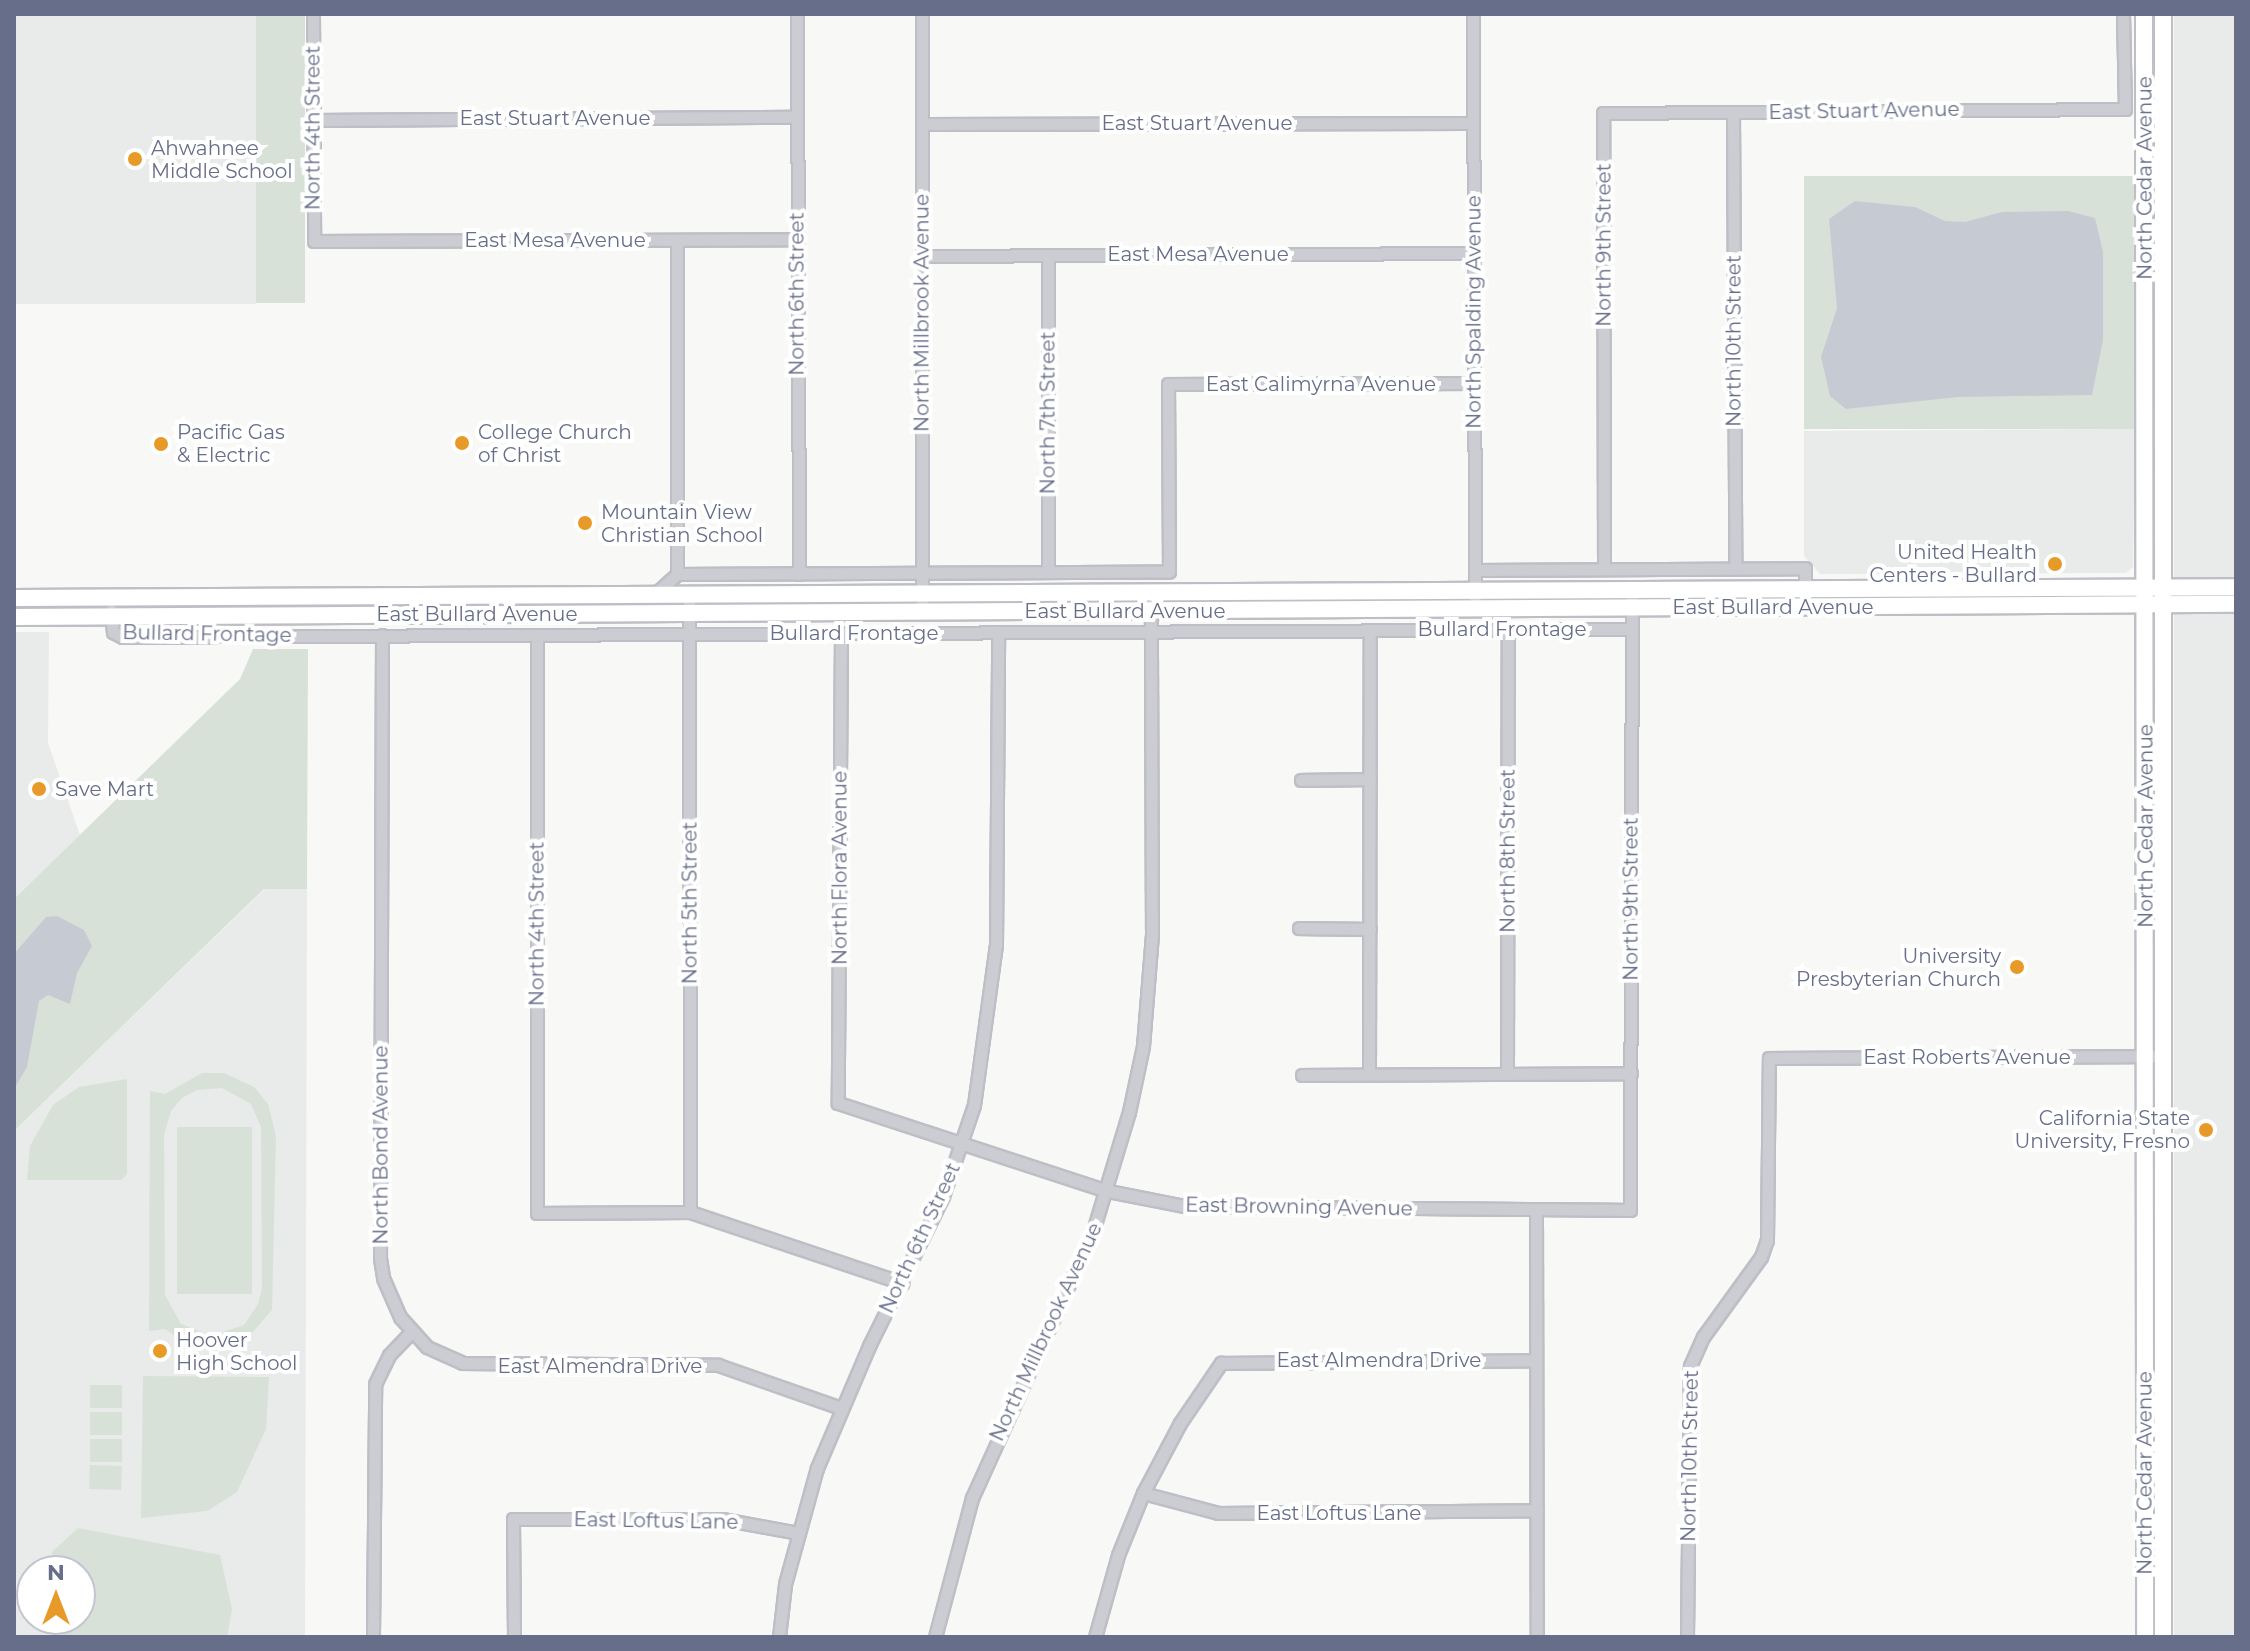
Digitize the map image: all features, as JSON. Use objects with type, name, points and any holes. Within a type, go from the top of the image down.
[{"type":"main road","name":"North Cedar Avenue","points":[[2144,14],[2145,1637]]},
{"type":"main road","name":"North Cedar Avenue","points":[[2163,14],[2163,1637]]},
{"type":"main road","name":"East Bullard Avenue","points":[[2164,596],[2236,587]]},
{"type":"main road","name":"East Bullard Avenue","points":[[14,598],[1805,588],[2146,596]]},
{"type":"main road","points":[[339,615],[379,606],[436,606],[446,595]]},
{"type":"main road","name":"East Bullard Avenue","points":[[14,617],[1632,608],[2146,596],[2236,604]]},
{"type":"main road","points":[[14,608],[39,598]]},
{"type":"main road","points":[[2146,1257],[2154,1268],[2155,1351],[2164,1400]]},
{"type":"street","name":"North 4th Street","points":[[313,14],[314,241]]},
{"type":"street","name":"North 6th Street","points":[[797,14],[799,574]]},
{"type":"street","name":"North Millbrook Avenue","points":[[922,14],[922,611]]},
{"type":"street","name":"North Spalding Avenue","points":[[1473,14],[1475,609]]},
{"type":"street","name":"North Cedar Avenue","points":[[2123,14],[2125,109]]},
{"type":"street","name":"East Stuart Avenue","points":[[1603,113],[2125,109]]},
{"type":"street","name":"North 9th Street","points":[[1603,113],[1604,569]]},
{"type":"street","name":"North 10th Street","points":[[1733,113],[1735,569]]},
{"type":"street","name":"East Stuart Avenue","points":[[314,120],[797,117]]},
{"type":"street","name":"East Stuart Avenue","points":[[922,124],[1473,123]]},
{"type":"street","name":"East Mesa Avenue","points":[[314,241],[797,239]]},
{"type":"street","points":[[677,240],[677,574]]},
{"type":"street","name":"East Mesa Avenue","points":[[922,256],[1474,253]]},
{"type":"street","name":"North 7th Street","points":[[1048,255],[1048,572]]},
{"type":"street","name":"East Calimyrna Avenue","points":[[1048,572],[1169,571],[1168,384],[1474,383]]},
{"type":"street","points":[[1475,570],[1805,568],[1805,588]]},
{"type":"street","points":[[654,595],[677,574],[1048,572]]},
{"type":"street","name":"North 9th Street","points":[[1630,1210],[1632,589]]},
{"type":"street","name":"North Millbrook Avenue","points":[[935,1637],[964,1524],[993,1444],[1074,1277],[1108,1191],[1129,1112],[1149,992],[1151,591]]},
{"type":"street","name":"North 5th Street","points":[[689,595],[690,1212]]},
{"type":"street","name":"Bullard Frontage","points":[[111,598],[113,632],[123,637],[1632,629]]},
{"type":"street","name":"North 8th Street","points":[[1507,1073],[1508,629]]},
{"type":"street","points":[[1369,1074],[1370,630]]},
{"type":"street","name":"North 6th Street","points":[[779,1637],[798,1533],[841,1408],[902,1283],[962,1144],[983,1062],[996,945],[998,632]]},
{"type":"street","name":"North Flora Avenue","points":[[838,1103],[841,633]]},
{"type":"street","name":"North Bond Avenue","points":[[382,635],[380,1258],[389,1296],[410,1333]]},
{"type":"street","name":"North 4th Street","points":[[537,635],[537,1213],[690,1212]]},
{"type":"street","points":[[1301,780],[1370,779]]},
{"type":"street","points":[[1299,928],[1370,929]]},
{"type":"street","name":"East Roberts Avenue","points":[[1769,1058],[2165,1056]]},
{"type":"street","name":"North 10th Street","points":[[1687,1637],[1689,1375],[1703,1337],[1750,1274],[1767,1240],[1769,1058]]},
{"type":"street","points":[[1302,1075],[1631,1073]]},
{"type":"street","name":"East Browning Avenue","points":[[838,1103],[1108,1191],[1222,1210],[1630,1210]]},
{"type":"street","points":[[1536,1210],[1537,1637]]},
{"type":"street","points":[[690,1212],[902,1283]]},
{"type":"street","points":[[373,1637],[375,1384],[389,1355],[410,1333]]},
{"type":"street","name":"East Almendra Drive","points":[[410,1333],[445,1358],[463,1363],[718,1365],[841,1408]]},
{"type":"street","name":"East Almendra Drive","points":[[1143,1493],[1180,1423],[1221,1363],[1536,1360]]},
{"type":"street","points":[[1095,1637],[1118,1555],[1143,1493]]},
{"type":"street","name":"East Loftus Lane","points":[[1143,1493],[1178,1506],[1218,1513],[1537,1510]]},
{"type":"street","name":"East Loftus Lane","points":[[514,1637],[513,1519],[722,1519],[798,1533]]},
{"type":"shaded area","name":"Ahwahnee Middle School","points":[[14,14],[256,14],[256,304],[14,304]]},
{"type":"shaded area","points":[[256,14],[305,14],[305,303],[256,303]]},
{"type":"shaded area","name":"California State University, Fresno","points":[[2174,14],[2236,14],[2236,1637],[2174,1637]]},
{"type":"shaded area","points":[[1804,176],[2134,176],[2134,429],[1804,429]]},
{"type":"shaded area","points":[[1855,201],[1915,207],[1945,221],[1965,222],[2002,212],[2068,211],[2095,218],[2103,252],[2103,340],[2092,395],[1958,397],[1846,409],[1830,396],[1821,357],[1837,308],[1829,219]]},
{"type":"shaded area","points":[[2135,429],[2133,567],[2126,573],[1820,574],[1804,556],[1804,431]]},
{"type":"shaded area","name":"Save Mart","points":[[14,632],[49,632],[48,743],[80,835],[14,899]]},
{"type":"shaded area","points":[[253,649],[308,649],[307,889],[264,889],[14,1131],[14,899],[240,679]]},
{"type":"shaded area","name":"Hoover High School","points":[[265,889],[307,889],[305,1637],[14,1637],[14,1131]]},
{"type":"shaded area","points":[[57,916],[84,930],[92,946],[77,973],[70,1004],[48,995],[39,1001],[27,1067],[14,1089],[14,954],[46,917]]},
{"type":"shaded area","points":[[202,1073],[224,1073],[254,1087],[268,1104],[276,1136],[272,1310],[244,1342],[212,1351],[191,1347],[165,1329],[149,1331],[150,1091],[165,1094]],"holes":[[[222,1088],[251,1104],[261,1127],[262,1288],[258,1304],[244,1325],[212,1336],[181,1324],[165,1295],[164,1135],[171,1111],[182,1098],[197,1090]]]},
{"type":"shaded area","points":[[127,1079],[127,1174],[121,1180],[27,1180],[30,1146],[53,1105],[79,1087]]},
{"type":"shaded area","points":[[177,1127],[252,1127],[252,1294],[177,1294]]},
{"type":"shaded area","points":[[143,1376],[269,1377],[266,1429],[237,1492],[207,1511],[141,1518]]},
{"type":"shaded area","points":[[90,1385],[122,1385],[122,1408],[90,1408]]},
{"type":"shaded area","points":[[90,1412],[122,1412],[122,1435],[90,1435]]},
{"type":"shaded area","points":[[90,1439],[122,1439],[122,1462],[90,1462]]},
{"type":"shaded area","points":[[90,1465],[122,1466],[121,1490],[89,1489]]},
{"type":"shaded area","points":[[78,1528],[220,1555],[232,1609],[227,1637],[64,1637],[96,1635],[96,1555],[52,1555]]},
{"type":"place","name":"Ahwahnee Middle School","points":[[135,159]]},
{"type":"place","name":"College Church of Christ","points":[[462,443]]},
{"type":"place","name":"Pacific Gas & Electric","points":[[161,444]]},
{"type":"place","name":"Mountain View Christian School","points":[[585,523]]},
{"type":"place","name":"United Health Centers - Bullard","points":[[2055,564]]},
{"type":"place","name":"Save Mart","points":[[39,789]]},
{"type":"place","name":"University Presbyterian Church","points":[[2017,967]]},
{"type":"place","name":"California State University, Fresno","points":[[2206,1130]]},
{"type":"place","name":"Hoover High School","points":[[160,1351]]}]
